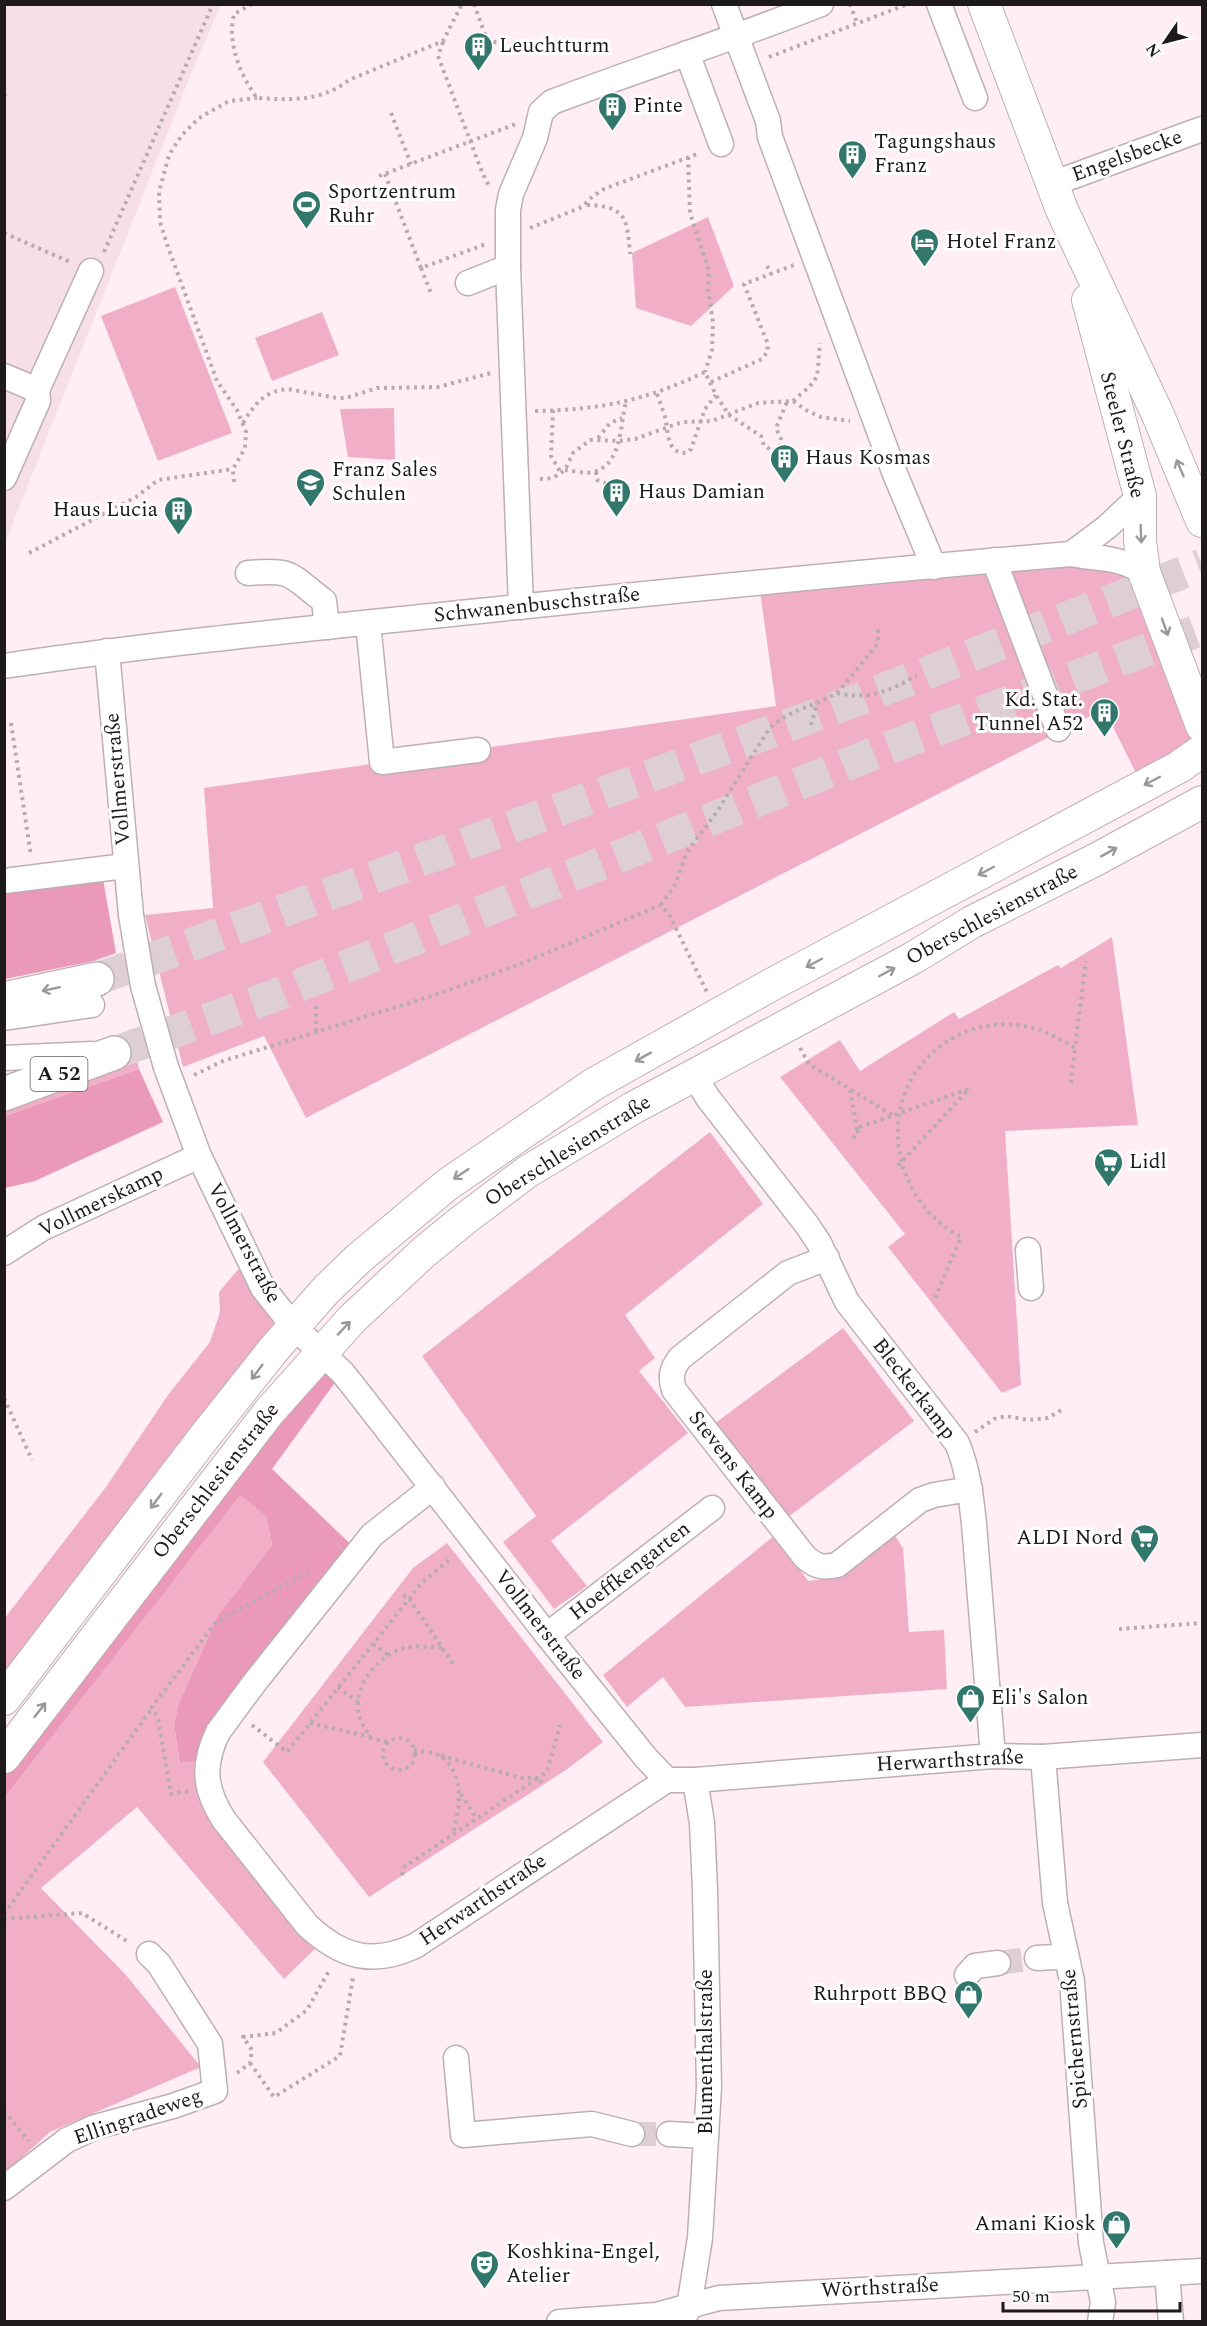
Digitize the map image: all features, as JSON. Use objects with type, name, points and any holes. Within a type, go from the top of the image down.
[{"type":"highway","points":[[4,999],[94,992]]},
{"type":"highway","name":"A 52","points":[[4,1094],[114,1053]]},
{"type":"main road","name":"Steeler Straße","points":[[984,4],[1057,197],[1158,415],[1203,522]]},
{"type":"main road","name":"Steeler Straße","points":[[1057,197],[1127,442],[1140,496],[1140,541],[1144,572],[1203,726]]},
{"type":"main road","name":"Oberschlesienstraße","points":[[4,1699],[205,1436],[294,1327],[326,1290],[401,1221],[448,1184],[594,1084],[769,986],[1203,751]]},
{"type":"main road","name":"Oberschlesienstraße","points":[[4,1756],[261,1422],[320,1353],[396,1277],[471,1214],[527,1172],[633,1108],[913,958],[972,922],[1095,860],[1203,801]]},
{"type":"street","points":[[723,4],[768,121],[770,137],[814,258],[903,494],[934,567]]},
{"type":"street","points":[[521,607],[508,267],[508,210],[511,194],[535,138],[532,117],[552,102],[736,37],[821,4]]},
{"type":"street","points":[[939,4],[975,98]]},
{"type":"street","points":[[687,53],[721,144]]},
{"type":"street","name":"Engelsbecke","points":[[1057,197],[1203,129]]},
{"type":"street","points":[[468,283],[508,267]]},
{"type":"street","points":[[4,478],[38,401],[37,390],[91,271]]},
{"type":"street","points":[[4,376],[37,390]]},
{"type":"street","points":[[1071,554],[1107,527],[1140,496]]},
{"type":"street","name":"Schwanenbuschstraße","points":[[4,666],[106,651],[327,627],[994,560],[1071,554],[1091,559],[1112,559],[1144,572]]},
{"type":"street","points":[[994,560],[1058,729]]},
{"type":"street","points":[[248,573],[273,571],[285,572],[294,576],[324,601],[327,627]]},
{"type":"street","points":[[368,623],[382,762],[478,750]]},
{"type":"street","name":"Vollmerstraße","points":[[106,651],[124,866],[143,986],[170,1075],[199,1156],[263,1288],[294,1327],[348,1379],[547,1635],[667,1780]]},
{"type":"street","points":[[4,881],[124,866]]},
{"type":"street","points":[[4,1018],[94,992]]},
{"type":"street","name":"A 52","points":[[4,1058],[114,1053]]},
{"type":"street","name":"Bleckerkamp","points":[[694,1075],[708,1098],[807,1225],[827,1258],[847,1302],[957,1443],[964,1461],[970,1489],[993,1756]]},
{"type":"street","name":"Vollmerskamp","points":[[4,1253],[43,1228],[199,1156]]},
{"type":"street","points":[[1028,1250],[1031,1288]]},
{"type":"street","name":"Stevens Kamp","points":[[827,1258],[788,1273],[680,1358],[673,1368],[671,1378],[674,1390],[805,1557],[815,1566],[826,1568],[837,1565],[920,1500],[934,1495],[970,1489]]},
{"type":"street","name":"Herwarthstraße","points":[[433,1487],[372,1535],[332,1584],[233,1710],[218,1732],[206,1768],[213,1804],[224,1820],[307,1925],[323,1940],[341,1951],[376,1957],[396,1955],[415,1946],[507,1883],[667,1780],[695,1780],[993,1756],[1042,1757],[1203,1745]]},
{"type":"street","name":"Hoeffkengarten","points":[[547,1635],[712,1508]]},
{"type":"street","name":"Spichernstraße","points":[[1042,1757],[1055,1903],[1072,1981],[1091,2243],[1103,2302],[1101,2322]]},
{"type":"street","name":"Blumenthalstraße","points":[[686,2314],[700,2238],[709,2087],[702,1823],[695,1780]]},
{"type":"street","points":[[1037,1958],[1055,1957],[1066,1953]]},
{"type":"street","name":"Ellingradeweg","points":[[4,2188],[41,2157],[67,2140],[95,2127],[173,2106],[215,2091],[210,2044],[159,1964],[149,1954]]},
{"type":"street","points":[[967,1975],[975,1966],[998,1963]]},
{"type":"street","points":[[456,2058],[462,2135],[591,2124],[632,2134]]},
{"type":"street","points":[[669,2134],[706,2136]]},
{"type":"street","name":"Wörthstraße","points":[[559,2322],[686,2314],[719,2298],[1203,2271]]},
{"type":"street","points":[[1167,2273],[1171,2322]]},
{"type":"path","points":[[4,233],[91,271],[99,265],[213,4]]},
{"type":"path","points":[[252,4],[234,14],[232,22],[237,63],[247,84],[258,98]]},
{"type":"path","points":[[462,4],[438,56],[490,188],[508,210]]},
{"type":"path","points":[[474,4],[487,40],[502,44]]},
{"type":"path","points":[[850,4],[857,23]]},
{"type":"path","points":[[746,66],[908,4]]},
{"type":"path","points":[[234,482],[233,469],[245,448],[246,432],[243,423],[217,381],[160,222],[159,192],[169,155],[182,135],[199,118],[229,101],[324,95],[349,80],[444,41]]},
{"type":"path","points":[[4,96],[7,89]]},
{"type":"path","points":[[391,113],[411,164]]},
{"type":"path","points":[[379,176],[532,117]]},
{"type":"path","points":[[421,268],[509,236],[586,204],[604,189],[721,144]]},
{"type":"path","points":[[514,411],[597,407],[626,402],[657,394],[705,372],[712,350],[713,321],[708,290],[709,271],[690,213],[688,157]]},
{"type":"path","points":[[385,174],[432,296]]},
{"type":"path","points":[[586,204],[615,209],[622,214],[630,254]]},
{"type":"path","points":[[711,382],[762,359],[768,351],[767,342],[744,284],[814,258]]},
{"type":"path","points":[[768,266],[771,274]]},
{"type":"path","points":[[515,480],[553,478],[563,472],[575,450],[590,440],[598,438],[619,441],[634,439],[682,422],[700,422],[729,415],[758,403],[793,401],[818,376],[821,339]]},
{"type":"path","points":[[243,423],[260,399],[280,389],[346,398],[377,388],[428,388],[449,385],[490,372],[512,373]]},
{"type":"path","points":[[705,372],[729,415],[761,436],[764,447],[768,450],[777,451],[780,448],[781,439],[776,428],[787,402]]},
{"type":"path","points":[[657,394],[667,434],[674,450],[681,453],[687,453],[691,449],[700,422],[710,401],[716,395]]},
{"type":"path","points":[[793,401],[806,410],[837,420],[853,421],[873,414]]},
{"type":"path","points":[[553,410],[552,460],[563,472],[596,472],[610,462],[619,441],[626,402]]},
{"type":"path","points":[[598,438],[610,423],[622,418]]},
{"type":"path","points":[[29,553],[135,497],[158,480],[233,469]]},
{"type":"path","points":[[596,472],[597,480],[608,484],[611,490]]},
{"type":"path","points":[[170,1075],[223,1061],[441,993],[524,963],[661,905],[674,887],[687,852],[716,813],[770,729],[780,718],[837,693],[878,643],[878,629]]},
{"type":"path","points":[[837,693],[854,696],[882,693],[917,675]]},
{"type":"path","points":[[811,725],[817,703]]},
{"type":"path","points":[[11,723],[34,877]]},
{"type":"path","points":[[661,905],[670,916],[707,993]]},
{"type":"path","points":[[1071,1083],[1086,961]]},
{"type":"path","points":[[316,1006],[316,1032]]},
{"type":"path","points":[[935,1298],[961,1237],[948,1230],[922,1204],[908,1183],[901,1163],[897,1142],[899,1113],[906,1088],[917,1068],[941,1045],[972,1029],[990,1025],[1027,1026],[1050,1034],[1075,1048]]},
{"type":"path","points":[[800,1048],[809,1064],[892,1115]]},
{"type":"path","points":[[850,1089],[855,1129],[858,1134],[853,1138]]},
{"type":"path","points":[[855,1129],[969,1089],[895,1169]]},
{"type":"path","points":[[4,1398],[32,1460]]},
{"type":"path","points":[[957,1443],[994,1419],[1006,1416],[1029,1420],[1048,1418],[1063,1409]]},
{"type":"path","points":[[233,1710],[287,1752],[409,1598],[430,1574],[451,1558]]},
{"type":"path","points":[[4,1917],[216,1622],[307,1573],[332,1584]]},
{"type":"path","points":[[403,1595],[409,1598],[453,1664]]},
{"type":"path","points":[[1119,1629],[1203,1623]]},
{"type":"path","points":[[373,1644],[388,1655]]},
{"type":"path","points":[[371,1738],[362,1723],[358,1702],[371,1672],[388,1655],[408,1647],[443,1648]]},
{"type":"path","points":[[338,1687],[358,1702]]},
{"type":"path","points":[[153,1707],[158,1719],[171,1794],[188,1792]]},
{"type":"path","points":[[310,1723],[387,1742]]},
{"type":"path","points":[[402,1875],[404,1867],[547,1772],[560,1725]]},
{"type":"path","points":[[401,1738],[410,1742],[414,1750],[414,1760],[402,1770],[387,1766],[383,1756],[387,1742],[392,1739],[401,1738]]},
{"type":"path","points":[[414,1750],[522,1778],[538,1778]]},
{"type":"path","points":[[441,1756],[452,1770],[460,1793],[477,1819]]},
{"type":"path","points":[[538,1778],[542,1783]]},
{"type":"path","points":[[453,1834],[460,1793]]},
{"type":"path","points":[[4,1917],[82,1913],[149,1954]]},
{"type":"path","points":[[329,1971],[307,2010],[297,2018],[276,2033],[243,2037],[252,2050],[250,2063],[274,2097],[340,2056],[353,1976]]},
{"type":"path","points":[[4,2111],[41,2157]]},
{"type":"shaded area","points":[[5,5],[221,5],[191,74],[5,543]]},
{"type":"shaded area","points":[[708,217],[734,286],[691,326],[636,308],[632,253]]},
{"type":"shaded area","points":[[175,287],[232,433],[158,461],[101,316]]},
{"type":"shaded area","points":[[322,312],[339,355],[272,381],[255,338]]},
{"type":"shaded area","points":[[394,408],[395,460],[348,457],[340,409]]},
{"type":"shaded area","points":[[1126,561],[1202,730],[1141,783],[1104,709],[306,1118],[264,1036],[183,1067],[145,915],[213,908],[204,788],[776,706],[759,584]]},
{"type":"shaded area","points":[[103,879],[116,953],[94,961],[5,979],[4,890]]},
{"type":"shaded area","points":[[1112,937],[1138,1125],[1005,1131],[1021,1385],[1002,1393],[888,1247],[905,1234],[780,1077],[840,1040],[860,1071],[954,1012],[959,1019],[1058,965],[1061,968]]},
{"type":"shaded area","points":[[137,1061],[139,1069],[5,1116],[5,1109]]},
{"type":"shaded area","points":[[139,1069],[163,1122],[35,1181],[5,1188],[5,1116]]},
{"type":"shaded area","points":[[710,1132],[763,1204],[625,1315],[655,1358],[639,1371],[688,1433],[551,1541],[587,1586],[554,1609],[503,1542],[536,1516],[422,1356]]},
{"type":"shaded area","points":[[247,1259],[293,1327],[5,1696],[4,1619],[106,1487],[168,1395],[210,1342],[220,1312],[219,1292]]},
{"type":"shaded area","points":[[843,1328],[914,1421],[787,1518],[714,1424]]},
{"type":"shaded area","points":[[321,1354],[342,1373],[272,1469],[360,1553],[207,1760],[180,1763],[174,1725],[178,1705],[218,1615],[272,1545],[266,1516],[240,1495],[5,1797],[4,1759]]},
{"type":"shaded area","points":[[240,1494],[266,1516],[272,1545],[218,1615],[178,1705],[174,1725],[180,1763],[207,1760],[206,1783],[320,1944],[284,1979],[137,1807],[41,1888],[126,1975],[201,2067],[50,2132],[5,2173],[5,1797]]},
{"type":"shaded area","points":[[892,1531],[903,1548],[909,1632],[944,1630],[947,1689],[685,1707],[663,1677],[627,1707],[603,1675],[775,1535],[808,1581],[824,1579]]},
{"type":"shaded area","points":[[447,1543],[603,1742],[566,1770],[369,1897],[263,1762],[413,1568]]},
{"type":"tunnel","points":[[97,979],[857,700],[1202,565]]},
{"type":"tunnel","points":[[114,1053],[271,997],[875,753],[1202,629]]},
{"type":"tunnel","points":[[998,1963],[1037,1958]]},
{"type":"tunnel","points":[[632,2134],[669,2134]]},
{"type":"place","name":"Leuchtturm","points":[[478,72]]},
{"type":"place","name":"Pinte","points":[[612,132]]},
{"type":"place","name":"Tagungshaus Franz","points":[[853,180]]},
{"type":"place","name":"Sportzentrum Ruhr","points":[[307,230]]},
{"type":"place","name":"Hotel Franz","points":[[925,268]]},
{"type":"place","name":"Haus Kosmas","points":[[784,484]]},
{"type":"place","name":"Franz Sales Schulen","points":[[311,508]]},
{"type":"place","name":"Haus Damian","points":[[617,518]]},
{"type":"place","name":"Haus Lucia","points":[[179,536]]},
{"type":"place","name":"Kd. Stat. Tunnel A52","points":[[1104,738]]},
{"type":"place","name":"Lidl","points":[[1108,1188]]},
{"type":"place","name":"ALDI Nord","points":[[1144,1564]]},
{"type":"place","name":"Eli's Salon","points":[[970,1724]]},
{"type":"place","name":"Ruhrpott BBQ","points":[[968,2020]]},
{"type":"place","name":"Amani Kiosk","points":[[1117,2250]]},
{"type":"place","name":"Koshkina-Engel, Atelier","points":[[485,2290]]}]
